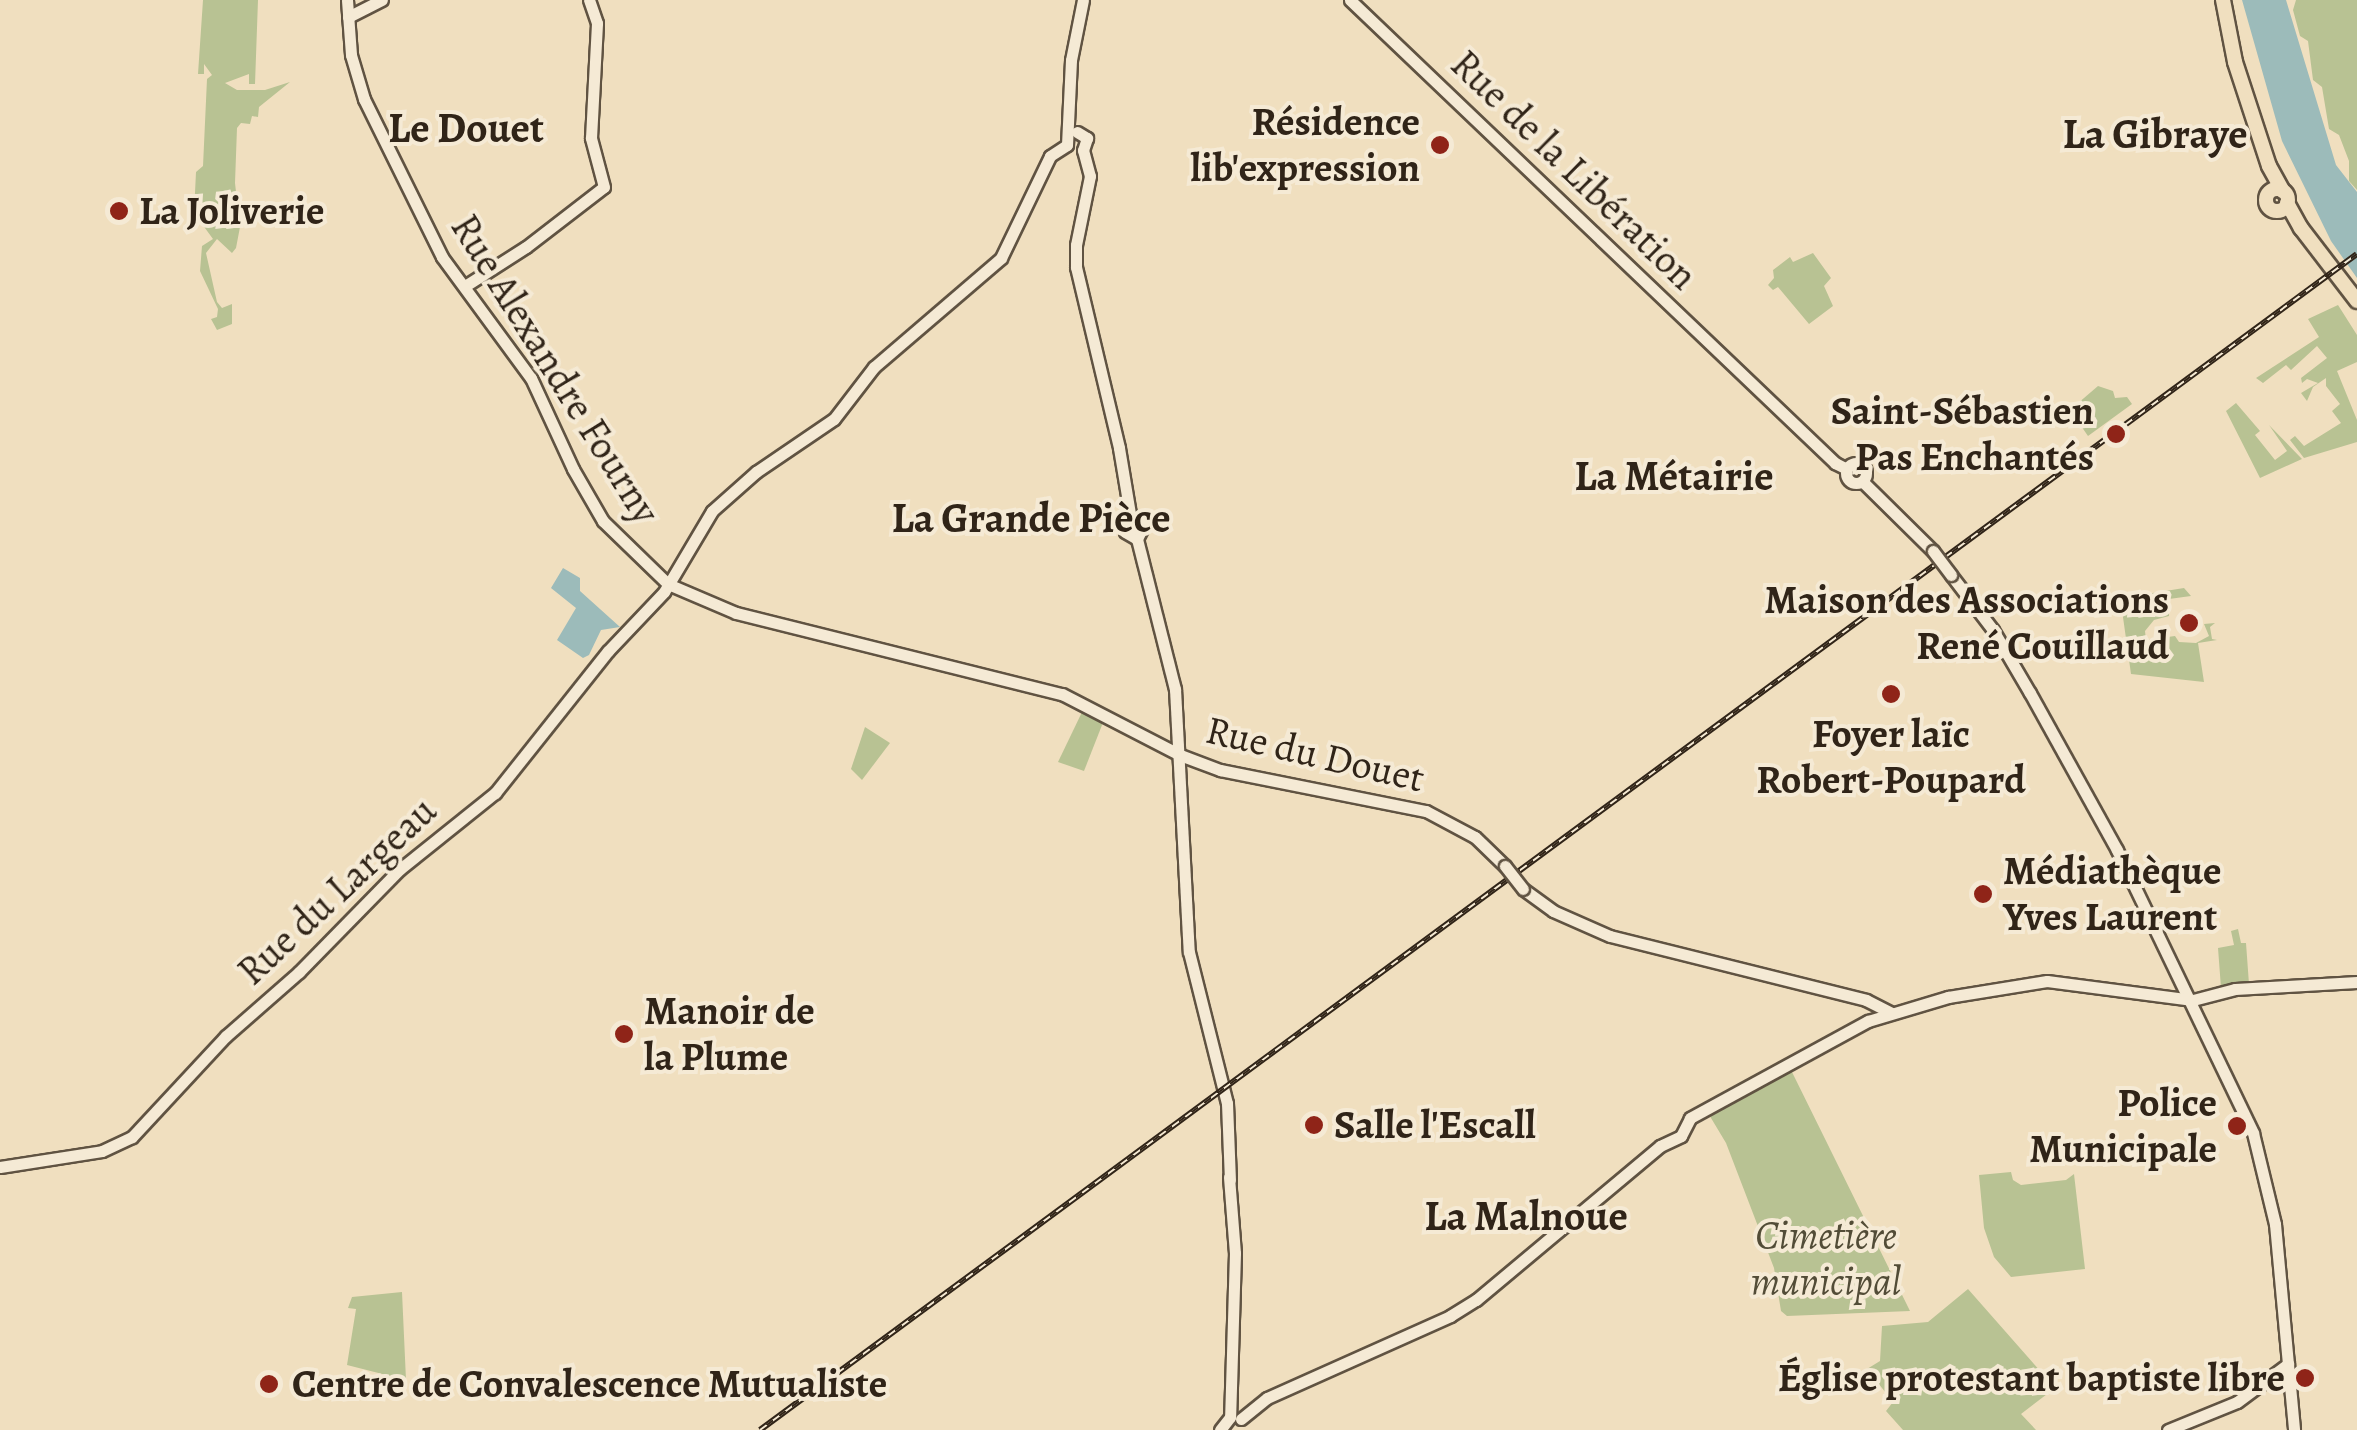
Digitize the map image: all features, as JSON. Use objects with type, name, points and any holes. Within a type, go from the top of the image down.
[{"type":"main road","points":[[2223,0],[2232,52],[2280,199],[2357,301]]},
{"type":"main road","points":[[2312,243],[2357,314]]},
{"type":"street","points":[[351,9],[382,0]]},
{"type":"street","points":[[465,286],[526,248],[600,195],[604,187],[591,134],[597,24],[589,0]]},
{"type":"street","points":[[1083,0],[1074,35],[1069,107],[1071,137],[1087,138],[1083,150],[1090,176],[1076,245],[1076,266],[1132,520],[1143,526],[1137,538],[1173,677],[1189,952],[1217,1067],[1230,1180],[1239,1422]]},
{"type":"street","name":"Rue de la Libération","points":[[1350,0],[1835,463],[1847,469],[1854,463],[1862,465],[1866,473],[1862,481],[1933,551],[1993,630],[2030,692],[2192,1000]]},
{"type":"street","name":"Rue Alexandre Fourny","points":[[351,9],[352,55],[364,99],[446,263],[531,378],[578,480],[603,521],[668,584]]},
{"type":"street","name":"Rue du Largeau","points":[[0,1167],[102,1151],[132,1137],[226,1036],[299,972],[411,859],[495,793],[668,584],[712,512],[727,496],[834,419],[874,367],[1001,258],[1050,156],[1071,137]]},
{"type":"street","name":"Rue du Douet","points":[[668,584],[754,618],[1062,694],[1180,755],[1220,770],[1426,812],[1475,837],[1523,889],[1553,911],[1610,936],[1868,1002],[1891,1013]]},
{"type":"street","points":[[1220,1430],[1239,1422],[1266,1398],[1450,1316],[1476,1300],[1640,1162],[1681,1136],[1690,1118],[1870,1020],[1948,997],[2047,980],[2192,1000],[2235,989],[2357,982]]},
{"type":"street","points":[[2192,1000],[2233,1083],[2262,1160],[2275,1224],[2294,1430]]},
{"type":"street","points":[[1868,1002],[1870,1020]]},
{"type":"street","points":[[2168,1430],[2237,1402],[2288,1364]]},
{"type":"green space","points":[[203,0],[258,0],[255,84],[249,84],[249,74],[225,83],[237,90],[265,90],[290,82],[259,107],[258,117],[252,116],[250,124],[241,123],[237,128],[235,183],[240,227],[236,248],[232,253],[217,239],[206,253],[217,302],[222,308],[232,304],[232,324],[217,330],[211,319],[217,317],[218,309],[200,271],[202,246],[213,239],[194,213],[196,172],[203,166],[207,79],[212,75],[204,64],[204,74],[198,74]]},
{"type":"green space","points":[[2296,0],[2357,0],[2357,190],[2349,181],[2349,161],[2339,135],[2329,129],[2322,87],[2313,80],[2308,41],[2300,36],[2293,10]]},
{"type":"green space","points":[[1813,253],[1831,278],[1824,286],[1833,306],[1809,324],[1778,287],[1773,290],[1768,285],[1774,278],[1773,270],[1790,257],[1793,262]]},
{"type":"green space","points":[[2338,305],[2357,335],[2357,362],[2337,371],[2357,420],[2357,442],[2304,458],[2290,440],[2295,436],[2304,446],[2341,423],[2332,411],[2340,404],[2326,386],[2326,378],[2313,387],[2307,401],[2301,393],[2318,383],[2307,379],[2302,383],[2301,378],[2327,358],[2317,346],[2291,370],[2286,365],[2263,383],[2256,378],[2319,337],[2308,319]]},
{"type":"green space","points":[[2098,386],[2113,391],[2115,398],[2127,397],[2132,404],[2088,436],[2070,410]]},
{"type":"green space","points":[[2236,403],[2260,431],[2255,435],[2275,460],[2287,451],[2269,425],[2302,459],[2260,478],[2226,411]]},
{"type":"green space","points":[[2184,588],[2191,596],[2169,599],[2169,616],[2154,620],[2145,631],[2146,640],[2175,636],[2179,642],[2196,643],[2209,636],[2204,624],[2215,623],[2210,627],[2212,639],[2217,640],[2198,643],[2204,682],[2131,674],[2121,603],[2131,602],[2134,596]]},
{"type":"green space","points":[[1083,710],[1104,720],[1084,771],[1058,762]]},
{"type":"green space","points":[[865,727],[890,743],[862,780],[851,769]]},
{"type":"green space","points":[[2238,929],[2241,943],[2246,943],[2249,984],[2221,988],[2218,948],[2234,945],[2231,931]]},
{"type":"green space","name":"Cimetière municipal","points":[[1790,1068],[1910,1311],[1787,1316],[1781,1311],[1774,1268],[1726,1143],[1708,1113]]},
{"type":"green space","points":[[2011,1172],[2013,1180],[2021,1185],[2066,1180],[2074,1174],[2085,1269],[2011,1277],[1994,1257],[1984,1228],[1979,1175]]},
{"type":"green space","points":[[1968,1289],[2055,1388],[2021,1414],[2036,1430],[1903,1430],[1886,1411],[1893,1402],[1867,1369],[1880,1361],[1882,1326],[1928,1322]]},
{"type":"green space","points":[[402,1292],[406,1380],[347,1365],[356,1309],[348,1308],[352,1297]]},
{"type":"water","points":[[2242,0],[2286,0],[2336,165],[2357,192],[2357,278],[2331,241],[2282,141]]},
{"type":"water","points":[[563,568],[580,578],[580,591],[620,627],[601,630],[589,655],[583,658],[557,640],[576,608],[551,588]]},
{"type":"railway","points":[[760,1430],[2357,254]]},
{"type":"place","name":"Résidence lib'expression","points":[[1440,145]]},
{"type":"place","name":"La Joliverie","points":[[119,211]]},
{"type":"place","name":"Saint-Sébastien Pas Enchantés","points":[[2116,434]]},
{"type":"place","name":"Maison des Associations René Couillaud","points":[[2189,623]]},
{"type":"place","name":"Foyer laïc Robert-Poupard","points":[[1891,694]]},
{"type":"place","name":"Médiathèque Yves Laurent","points":[[1983,894]]},
{"type":"place","name":"Manoir de la Plume","points":[[624,1034]]},
{"type":"place","name":"Salle l'Escall","points":[[1314,1125]]},
{"type":"place","name":"Police Municipale","points":[[2237,1126]]},
{"type":"place","name":"Église protestant baptiste libre","points":[[2305,1378]]},
{"type":"place","name":"Centre de Convalescence Mutualiste","points":[[269,1384]]},
{"type":"district","name":"Le Douet","points":[[466,128]]},
{"type":"district","name":"La Gibraye","points":[[2155,134]]},
{"type":"district","name":"La Métairie","points":[[1674,476]]},
{"type":"district","name":"La Grande Pièce","points":[[1031,518]]},
{"type":"district","name":"La Malnoue","points":[[1526,1216]]}]
